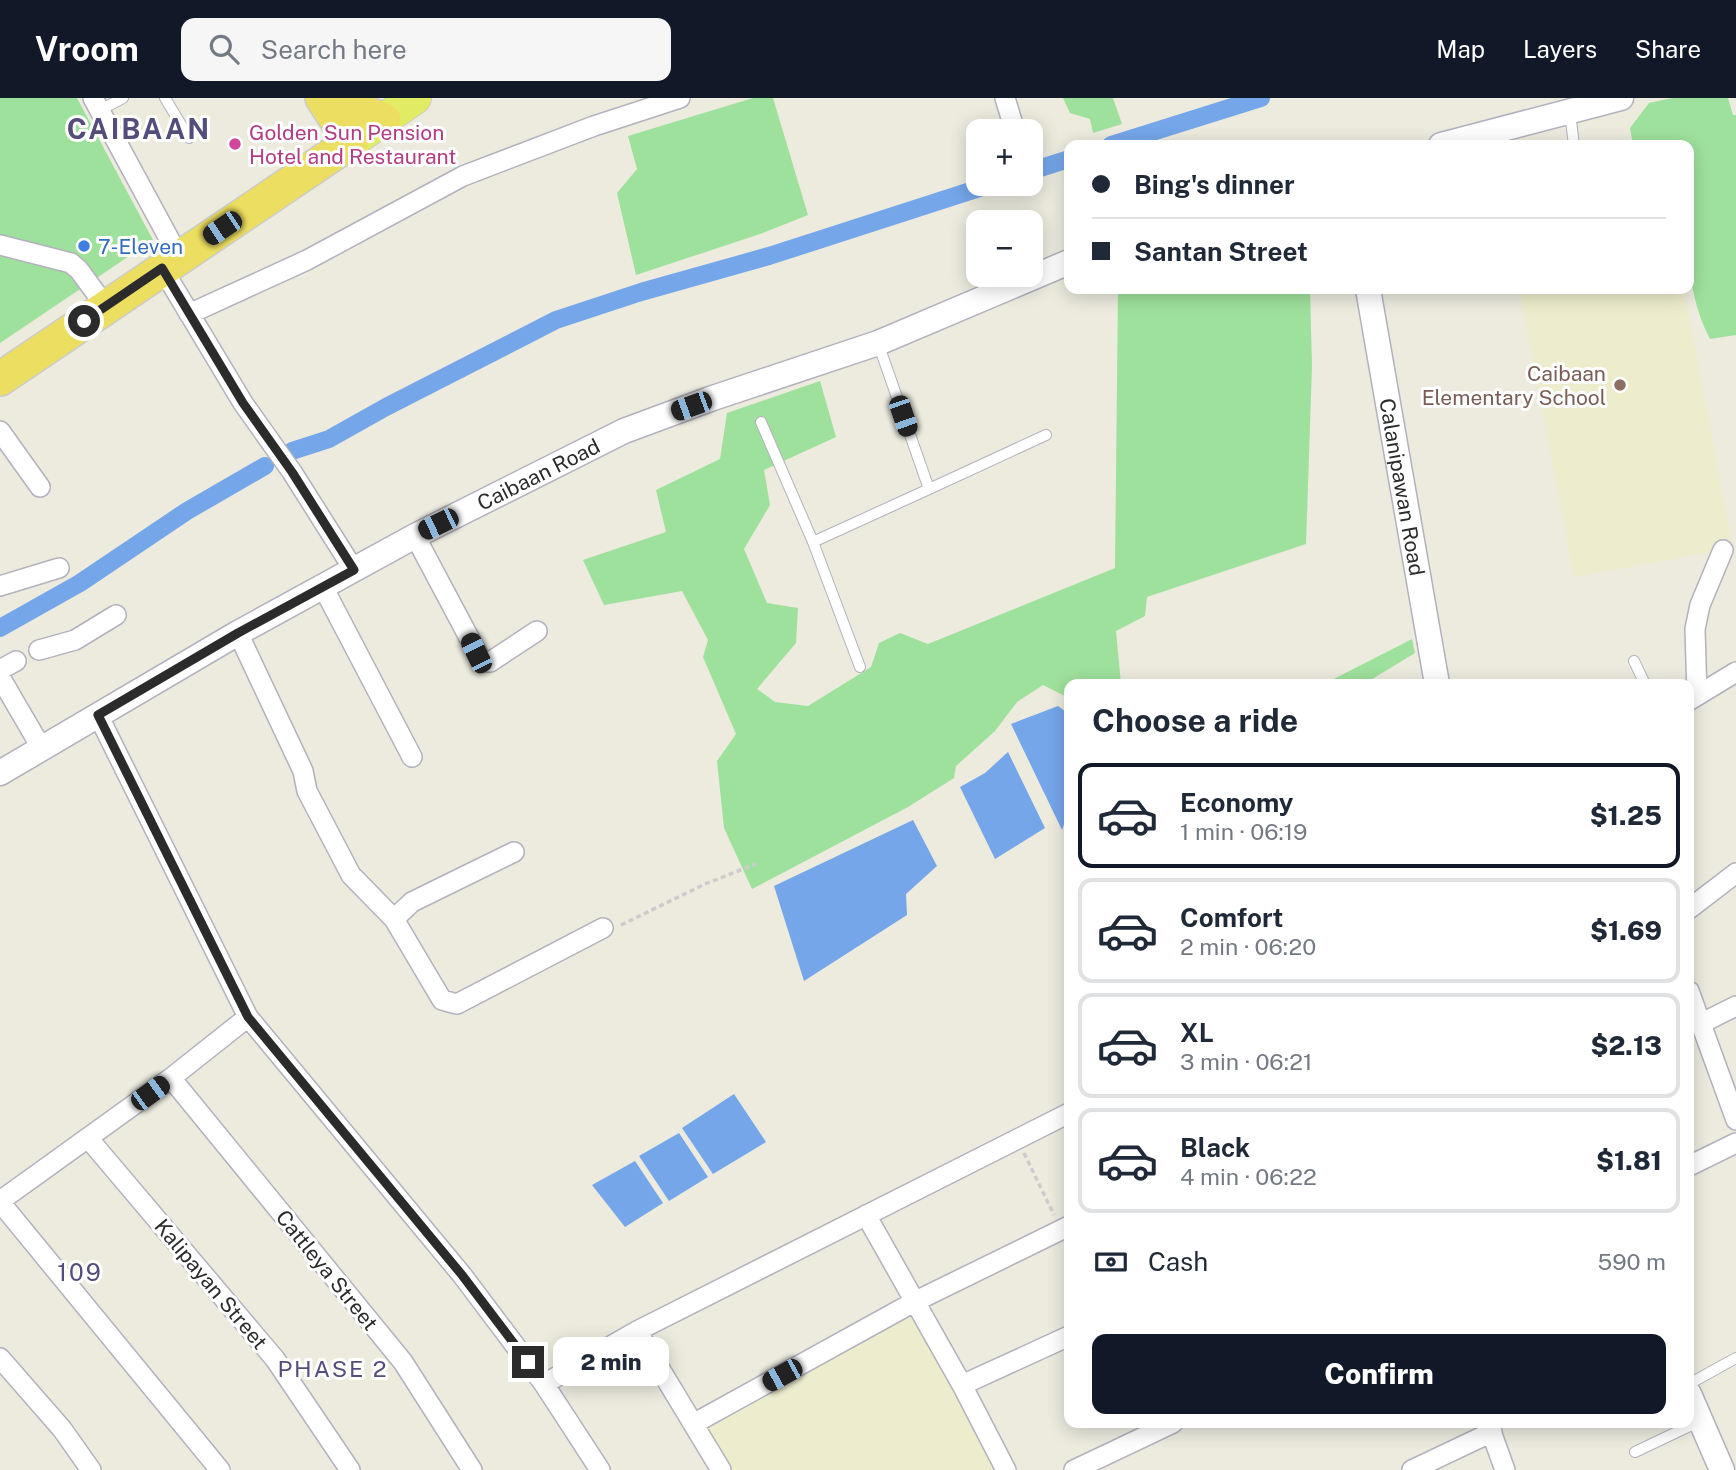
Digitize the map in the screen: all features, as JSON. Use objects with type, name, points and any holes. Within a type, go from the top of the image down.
[{"type":"highway","points":[[0,379],[351,142],[320,98]]},
{"type":"highway","points":[[307,170],[320,98]]},
{"type":"highway","points":[[329,98],[384,120]]},
{"type":"main road","points":[[351,142],[415,98]]},
{"type":"street","points":[[189,314],[307,260],[463,176],[594,126],[680,98]]},
{"type":"street","points":[[1005,98],[1011,119]]},
{"type":"street","points":[[1461,140],[1620,98]]},
{"type":"street","points":[[97,104],[170,262],[189,314],[243,403],[292,472],[354,570]]},
{"type":"street","points":[[0,245],[71,263],[106,307]]},
{"type":"street","name":"Caibaan Road","points":[[0,773],[238,633],[415,536],[624,431],[878,343],[1064,264]]},
{"type":"street","name":"Calanipawan Road","points":[[1369,294],[1436,679]]},
{"type":"street","points":[[0,431],[40,487]]},
{"type":"street","points":[[415,536],[482,662],[490,662],[537,631]]},
{"type":"street","points":[[1694,679],[1695,629],[1700,605],[1723,550]]},
{"type":"street","points":[[0,586],[59,568]]},
{"type":"street","points":[[323,587],[412,757]]},
{"type":"street","points":[[39,650],[75,640],[116,615]]},
{"type":"street","points":[[238,633],[303,771],[307,791],[351,875],[394,919],[442,1000],[457,1004],[603,928]]},
{"type":"street","points":[[1694,697],[1736,672]]},
{"type":"street","points":[[0,677],[41,749]]},
{"type":"street","points":[[98,715],[248,1017],[462,1275],[544,1384],[600,1470]]},
{"type":"street","points":[[394,919],[412,902],[514,852]]},
{"type":"street","points":[[1694,905],[1736,873]]},
{"type":"street","points":[[1694,1006],[1736,1120]]},
{"type":"street","points":[[1700,1024],[1736,1006]]},
{"type":"street","points":[[219,1470],[0,1201],[171,1078],[248,1017]]},
{"type":"street","name":"Cattleya Street","points":[[171,1078],[403,1362],[472,1470]]},
{"type":"street","points":[[544,1384],[637,1331],[1064,1116]]},
{"type":"street","name":"Kalipayan Street","points":[[88,1138],[275,1359],[351,1470]]},
{"type":"street","points":[[1694,1164],[1736,1143]]},
{"type":"street","points":[[866,1215],[962,1385],[1006,1470]]},
{"type":"street","points":[[693,1424],[914,1302],[1064,1228]]},
{"type":"street","points":[[637,1331],[721,1470]]},
{"type":"street","points":[[962,1385],[1064,1338]]},
{"type":"street","points":[[0,1357],[62,1429],[91,1470]]},
{"type":"street","points":[[1694,1406],[1722,1470]]},
{"type":"street","points":[[1073,1470],[1162,1428]]},
{"type":"street","points":[[1412,1470],[1488,1428]]},
{"type":"street","points":[[1490,1428],[1505,1470]]},
{"type":"lane","points":[[97,104],[123,98]]},
{"type":"lane","points":[[165,98],[189,138]]},
{"type":"lane","points":[[1570,113],[1573,140]]},
{"type":"lane","points":[[878,343],[929,489]]},
{"type":"lane","points":[[761,422],[813,542],[860,667]]},
{"type":"lane","points":[[813,542],[1046,435]]},
{"type":"lane","points":[[1634,661],[1643,679]]},
{"type":"lane","points":[[1694,1381],[1736,1358]]},
{"type":"lane","points":[[1694,1423],[1700,1420]]},
{"type":"lane","points":[[1635,1452],[1684,1428]]},
{"type":"path","points":[[603,928],[622,925],[705,884],[756,864]]},
{"type":"path","points":[[1017,1139],[1064,1226]]},
{"type":"shaded area","name":"Caibaan Elementary School","points":[[1520,294],[1685,294],[1733,548],[1574,577]]},
{"type":"shaded area","points":[[915,1313],[997,1470],[731,1470],[706,1425]]},
{"type":"green space","points":[[0,98],[77,98],[153,240],[0,343]]},
{"type":"green space","points":[[753,98],[773,98],[808,215],[760,234],[636,275],[617,193],[637,169],[628,136]]},
{"type":"green space","points":[[1063,98],[1113,98],[1122,124],[1093,133],[1090,119],[1070,113]]},
{"type":"green space","points":[[1672,98],[1728,98],[1733,115],[1736,115],[1736,335],[1710,339],[1700,317],[1694,293],[1694,140],[1632,140],[1630,128],[1649,103]]},
{"type":"green space","points":[[1118,294],[1310,294],[1312,367],[1306,544],[1147,597],[1145,616],[1116,631],[1121,679],[1064,679],[1064,696],[1043,685],[1017,702],[995,731],[956,766],[954,778],[908,807],[752,889],[724,828],[717,761],[736,734],[703,657],[708,640],[682,591],[604,605],[583,560],[666,532],[656,490],[720,459],[727,413],[820,381],[836,437],[764,470],[770,505],[744,549],[767,603],[798,608],[796,643],[757,689],[775,702],[808,706],[871,667],[879,643],[900,633],[928,644],[1115,568]]},
{"type":"green space","points":[[1412,639],[1415,653],[1372,679],[1334,679]]},
{"type":"water","points":[[1058,706],[1064,710],[1062,830],[1011,724]]},
{"type":"water","points":[[1008,752],[1045,828],[995,859],[960,787],[985,773]]},
{"type":"water","points":[[913,820],[937,866],[906,894],[907,915],[804,981],[774,886]]},
{"type":"water","points":[[734,1094],[766,1142],[713,1174],[682,1128]]},
{"type":"water","points":[[679,1133],[708,1177],[669,1201],[639,1156]]},
{"type":"water","points":[[635,1161],[663,1203],[625,1227],[592,1185]]},
{"type":"waterway","points":[[1127,140],[1261,98]]},
{"type":"waterway","points":[[1043,167],[1064,161]]},
{"type":"waterway","points":[[292,451],[329,439],[556,320],[641,292],[769,256],[966,192]]},
{"type":"waterway","points":[[0,628],[80,583],[187,511],[265,466]]},
{"type":"place","name":"Golden Sun Pension Hotel and Restaurant","points":[[235,144]]},
{"type":"place","name":"7-Eleven","points":[[84,246]]},
{"type":"place","name":"Caibaan Elementary School","points":[[1620,385]]},
{"type":"district","name":"CAIBAAN","points":[[139,128]]},
{"type":"district","name":"109","points":[[80,1272]]},
{"type":"district","name":"PHASE 2","points":[[333,1368]]},
{"type":"route","points":[[84,321],[162,268],[243,403],[292,472],[354,570],[238,633],[98,715],[248,1017],[462,1275],[528,1362]]}]
